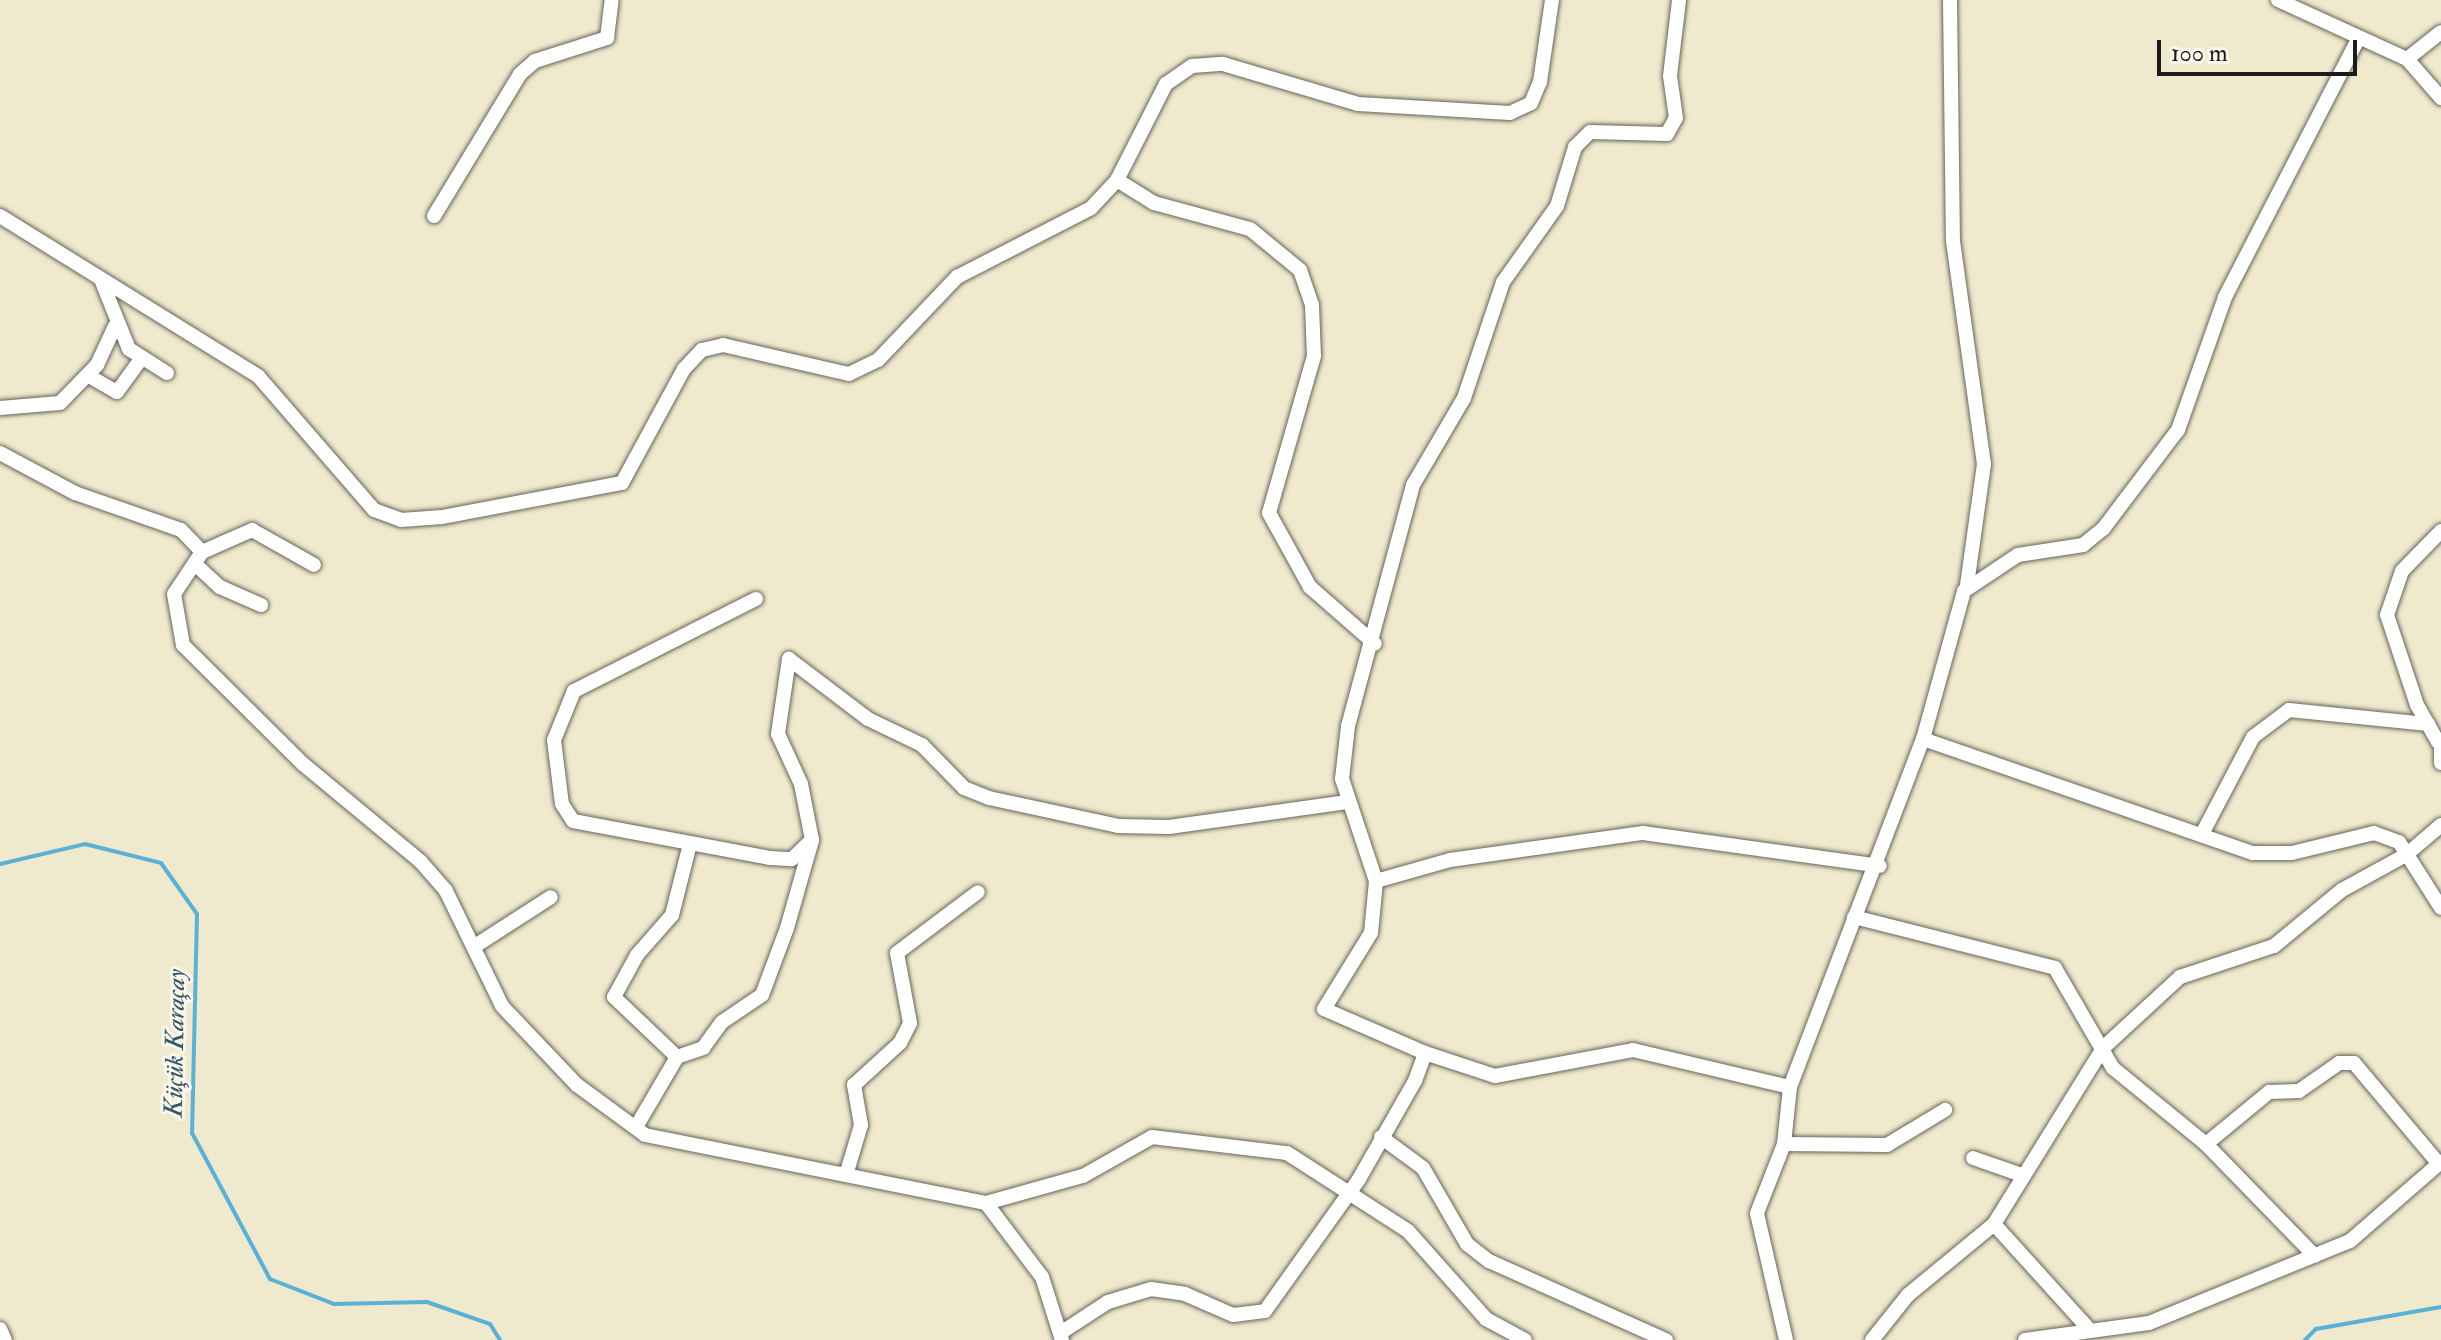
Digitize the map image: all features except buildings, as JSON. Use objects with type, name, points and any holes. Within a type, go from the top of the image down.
[{"type":"street","points":[[434,216],[520,74],[535,61],[607,38],[612,0]]},
{"type":"street","points":[[0,216],[102,282],[216,344],[258,376],[374,510],[401,520],[442,517],[622,483],[684,369],[702,350],[723,345],[849,374],[878,360],[957,277],[985,257],[1073,222],[1117,180],[1166,84],[1192,66],[1223,64],[1358,104],[1510,113],[1531,103],[1540,82],[1552,0]]},
{"type":"street","points":[[1679,0],[1670,76],[1676,118],[1667,134],[1590,132],[1575,147],[1557,206],[1503,282],[1464,398],[1413,485],[1375,644],[1348,726],[1342,779],[1347,802],[1376,881],[1371,933],[1324,1009],[1425,1053],[1495,1076],[1633,1050],[1790,1087]]},
{"type":"street","points":[[1786,1340],[1757,1213],[1784,1144],[1790,1087],[1854,917],[1880,866],[1923,739],[1967,585],[1984,464],[1953,241],[1950,0]]},
{"type":"street","points":[[2278,0],[2357,41],[2407,59],[2441,98]]},
{"type":"street","points":[[2407,59],[2441,32]]},
{"type":"street","points":[[1967,585],[2018,555],[2083,545],[2103,529],[2178,430],[2225,297],[2357,41]]},
{"type":"street","points":[[1117,180],[1154,203],[1250,229],[1300,270],[1312,305],[1314,356],[1269,513],[1310,587],[1375,644]]},
{"type":"street","points":[[102,282],[115,326],[139,362],[167,373]]},
{"type":"street","points":[[0,408],[60,403],[89,376],[115,326]]},
{"type":"street","points":[[89,376],[117,392],[139,362]]},
{"type":"street","points":[[0,453],[75,493],[181,530],[220,587],[261,605]]},
{"type":"street","points":[[314,565],[252,530],[199,558],[174,594],[183,645],[293,754],[421,862],[475,946],[502,1006],[577,1085],[636,1127],[743,1160],[846,1175],[986,1203],[1083,1176],[1167,1136],[1287,1153],[1352,1189],[1408,1231],[1486,1319],[1525,1340]]},
{"type":"street","points":[[2441,531],[2402,571],[2387,615],[2428,724],[2439,741],[2441,763]]},
{"type":"street","points":[[756,599],[584,684],[564,706],[554,740],[562,804],[573,821],[690,844],[792,859],[812,840]]},
{"type":"street","points":[[636,1127],[677,1057],[703,1048],[722,1022],[762,995],[812,840],[801,784],[778,734],[789,659],[868,719],[922,745],[964,788],[989,798],[1118,826],[1169,827],[1347,802]]},
{"type":"street","points":[[2203,832],[2253,737],[2289,710],[2428,724]]},
{"type":"street","points":[[1923,739],[2203,832],[2253,853],[2292,853],[2374,833],[2399,842],[2441,908]]},
{"type":"street","points":[[1872,1340],[1908,1295],[1994,1224],[2103,1048],[2180,977],[2274,946],[2342,890],[2406,855],[2441,825]]},
{"type":"street","points":[[1376,881],[1450,860],[1643,833],[1880,866]]},
{"type":"street","points":[[677,1057],[614,997],[637,955],[672,915],[690,844]]},
{"type":"street","points":[[846,1175],[861,1125],[854,1085],[900,1043],[910,1023],[897,953],[978,892]]},
{"type":"street","points":[[475,946],[551,897]]},
{"type":"street","points":[[1854,917],[2055,968],[2113,1068],[2206,1144],[2315,1256]]},
{"type":"street","points":[[986,1203],[1021,1241],[1062,1336],[1108,1302],[1151,1289],[1185,1294],[1233,1315],[1265,1311],[1352,1189],[1425,1053]]},
{"type":"street","points":[[2025,1340],[2087,1327],[2149,1323],[2315,1256],[2350,1241],[2440,1163],[2354,1063],[2339,1063],[2299,1091],[2269,1092],[2206,1144]]},
{"type":"street","points":[[1784,1144],[1887,1145],[1945,1110]]},
{"type":"street","points":[[1381,1137],[1423,1168],[1467,1244],[1489,1261],[1666,1340]]},
{"type":"street","points":[[1973,1158],[2022,1175]]},
{"type":"street","points":[[1994,1224],[2087,1327]]},
{"type":"street","points":[[0,1329],[5,1340]]},
{"type":"waterway","name":"Küçük Karaçay","points":[[0,864],[85,844],[161,863],[197,914],[192,1133],[270,1279],[334,1304],[427,1302],[490,1324],[500,1340]]},
{"type":"waterway","name":"Küçük Karaçay","points":[[2305,1340],[2316,1329],[2441,1307]]}]
